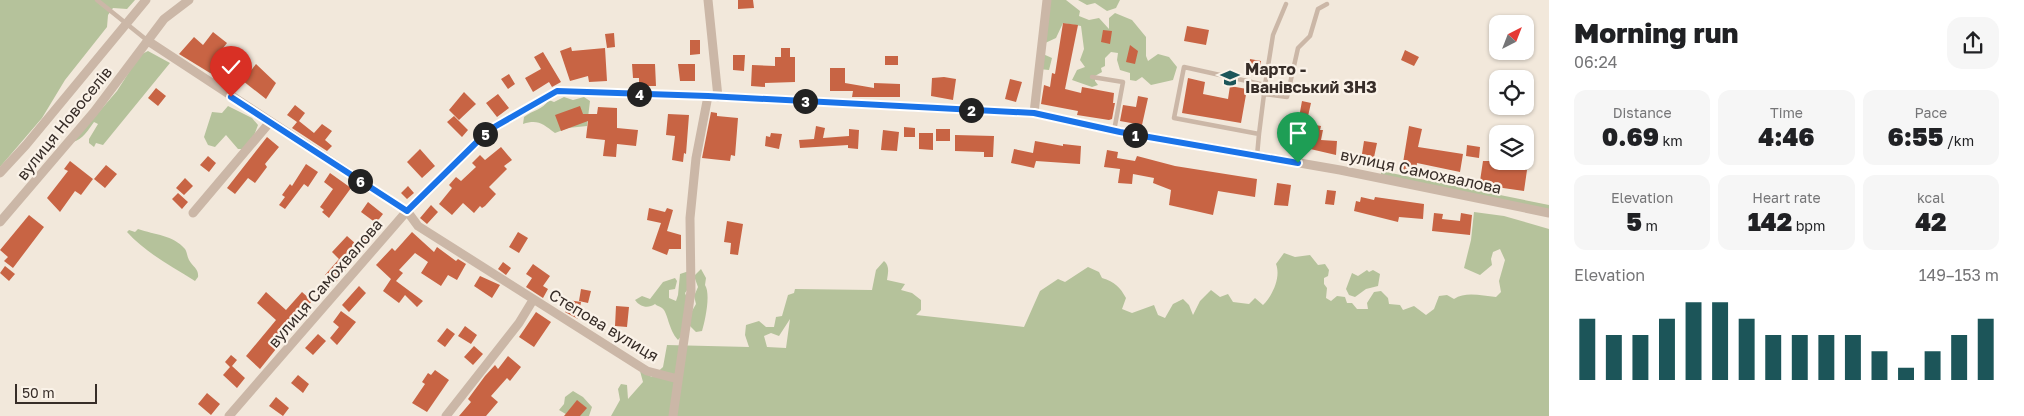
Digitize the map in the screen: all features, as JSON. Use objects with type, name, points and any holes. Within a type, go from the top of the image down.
[{"type":"street","points":[[0,173],[26,145],[146,0]]},
{"type":"street","name":"вулиця Новоселів","points":[[0,222],[94,112],[164,19],[189,0]]},
{"type":"street","name":"Степова вулиця","points":[[148,41],[407,211],[418,226],[533,300],[647,371],[678,379],[691,291],[690,218],[696,158],[713,96],[708,0]]},
{"type":"street","points":[[1034,113],[1047,0]]},
{"type":"street","name":"вулиця Самохвалова","points":[[229,416],[407,211],[489,130],[557,91],[713,96],[1034,113],[1114,131],[1349,172],[1549,213]]},
{"type":"street","points":[[193,213],[270,122]]},
{"type":"street","name":"Степова вулиця","points":[[446,416],[497,353],[533,300]]},
{"type":"street","points":[[673,416],[678,379]]},
{"type":"lane","points":[[96,0],[128,23],[148,41]]},
{"type":"lane","points":[[1258,134],[1174,118],[1184,67],[1265,85],[1274,35],[1286,4]]},
{"type":"lane","points":[[1257,156],[1264,94],[1287,97],[1298,48],[1310,36],[1318,9],[1327,4]]},
{"type":"lane","points":[[1092,77],[1123,82],[1114,131]]},
{"type":"green space","points":[[0,0],[135,0],[127,9],[113,8],[108,15],[107,27],[65,80],[42,118],[0,167]]},
{"type":"green space","points":[[1048,0],[1066,0],[1080,11],[1079,16],[1089,20],[1099,18],[1109,29],[1109,18],[1115,13],[1132,20],[1146,37],[1146,56],[1148,61],[1158,54],[1169,57],[1177,67],[1173,80],[1151,85],[1142,77],[1136,81],[1130,80],[1130,73],[1120,70],[1117,60],[1118,53],[1111,52],[1105,58],[1105,66],[1101,68],[1102,72],[1095,76],[1095,81],[1098,85],[1092,87],[1072,80],[1077,70],[1085,67],[1080,60],[1084,49],[1081,26],[1063,23],[1056,38],[1043,44],[1043,54],[1052,58],[1049,70],[1039,69]]},
{"type":"green space","points":[[1078,0],[1120,0],[1116,8],[1107,11],[1095,3],[1087,5]]},
{"type":"green space","points":[[148,51],[170,63],[103,145],[96,143],[94,147],[89,143],[89,139],[98,124],[94,122],[82,137],[73,142],[117,91],[140,55]]},
{"type":"green space","points":[[564,97],[573,100],[584,97],[590,101],[587,126],[568,128],[555,133],[537,122],[523,124],[524,117],[543,106],[549,100],[554,102]]},
{"type":"green space","points":[[228,106],[252,118],[258,125],[253,138],[243,149],[238,149],[226,135],[215,147],[208,145],[204,137],[212,112],[222,113]]},
{"type":"green space","points":[[1381,171],[1549,205],[1549,213],[1381,176]]},
{"type":"green space","points":[[1474,212],[1504,216],[1549,229],[1549,416],[611,416],[620,400],[618,389],[621,384],[627,385],[628,399],[643,382],[640,371],[652,377],[663,367],[667,345],[749,347],[745,335],[746,325],[759,321],[766,327],[774,327],[776,317],[782,316],[788,295],[794,293],[795,289],[872,290],[876,270],[884,261],[888,267],[887,280],[905,284],[901,290],[912,293],[921,300],[921,310],[916,315],[1024,327],[1040,291],[1058,279],[1065,282],[1088,267],[1099,272],[1102,278],[1114,283],[1119,288],[1126,298],[1122,309],[1132,313],[1154,305],[1158,315],[1165,318],[1173,304],[1183,299],[1189,305],[1193,315],[1200,301],[1211,290],[1220,297],[1228,294],[1233,302],[1249,304],[1255,298],[1263,305],[1275,286],[1277,280],[1276,264],[1284,253],[1295,257],[1310,255],[1318,265],[1325,264],[1329,270],[1328,276],[1324,278],[1324,284],[1327,288],[1326,298],[1331,301],[1337,296],[1345,297],[1347,303],[1352,303],[1357,309],[1368,309],[1367,303],[1374,292],[1381,291],[1388,298],[1389,304],[1400,305],[1403,310],[1414,306],[1426,315],[1434,309],[1439,296],[1447,295],[1454,299],[1464,295],[1496,297],[1501,292],[1499,281],[1505,260],[1500,249],[1493,252],[1492,265],[1480,275],[1464,268],[1471,240]],"holes":[[[790,319],[786,348],[767,347],[764,336],[771,333],[779,336]]]},
{"type":"green space","points":[[138,229],[169,238],[180,244],[185,249],[189,260],[198,272],[198,277],[195,281],[151,253],[127,232],[129,230],[135,232]]},
{"type":"green space","points":[[701,269],[706,278],[705,285],[707,289],[707,308],[702,331],[696,332],[690,326],[678,340],[662,308],[655,304],[644,306],[635,300],[642,296],[650,299],[663,282],[675,278],[677,281],[675,289],[669,290],[669,298],[676,301],[680,274],[689,271],[688,289],[685,293],[692,311],[696,304],[694,296],[698,287],[694,276]]},
{"type":"green space","points":[[1367,270],[1369,272],[1373,270],[1380,274],[1378,286],[1366,289],[1355,297],[1349,295],[1346,289],[1352,273],[1358,276]]},
{"type":"green space","points":[[573,391],[583,397],[592,407],[589,416],[569,416],[559,410],[564,404],[565,397]]},
{"type":"building","points":[[738,0],[753,0],[754,8],[738,9]]},
{"type":"building","points":[[1063,23],[1078,25],[1065,89],[1081,93],[1082,87],[1114,93],[1113,103],[1115,103],[1112,119],[1077,115],[1078,111],[1041,104],[1044,85],[1050,87],[1052,73],[1055,74]]},
{"type":"building","points":[[1187,26],[1209,30],[1206,45],[1184,41]]},
{"type":"building","points":[[1103,30],[1112,31],[1110,44],[1101,42]]},
{"type":"building","points":[[213,32],[227,43],[216,57],[237,70],[228,84],[179,54],[194,37],[203,45]]},
{"type":"building","points":[[614,33],[615,47],[607,48],[605,34]]},
{"type":"building","points":[[690,40],[700,40],[700,54],[690,55]]},
{"type":"building","points":[[1130,45],[1138,51],[1135,64],[1126,62]]},
{"type":"building","points":[[571,47],[572,51],[605,48],[607,81],[589,82],[588,76],[570,81],[560,51]]},
{"type":"building","points":[[781,48],[790,48],[790,57],[795,57],[795,82],[765,83],[765,87],[751,86],[752,65],[775,66],[775,57],[781,57]]},
{"type":"building","points":[[1405,50],[1419,57],[1414,66],[1401,60]]},
{"type":"building","points":[[543,52],[561,82],[552,87],[549,82],[533,92],[525,78],[541,69],[534,57]]},
{"type":"building","points":[[733,55],[745,55],[744,71],[733,70]]},
{"type":"building","points":[[885,56],[898,56],[898,65],[885,65]]},
{"type":"building","points":[[1250,59],[1261,61],[1259,74],[1249,72]]},
{"type":"building","points":[[256,64],[276,83],[266,99],[243,81]]},
{"type":"building","points":[[632,64],[655,64],[656,86],[639,86],[639,78],[633,78]]},
{"type":"building","points":[[678,64],[695,64],[695,81],[680,81]]},
{"type":"building","points":[[830,68],[845,68],[845,83],[874,88],[874,83],[900,84],[900,97],[852,97],[853,91],[830,91]]},
{"type":"building","points":[[509,74],[515,84],[508,89],[501,79]]},
{"type":"building","points":[[932,78],[956,79],[953,100],[931,96]]},
{"type":"building","points":[[1188,78],[1205,82],[1203,94],[1228,99],[1230,86],[1247,89],[1241,123],[1182,113]]},
{"type":"building","points":[[1010,79],[1022,82],[1016,102],[1005,99]]},
{"type":"building","points":[[156,88],[166,96],[158,106],[148,98]]},
{"type":"building","points":[[464,92],[476,104],[459,120],[449,110]]},
{"type":"building","points":[[498,94],[509,108],[497,117],[486,103]]},
{"type":"building","points":[[1138,96],[1148,98],[1142,125],[1120,121],[1123,105],[1136,107]]},
{"type":"building","points":[[1302,101],[1311,103],[1306,125],[1298,123]]},
{"type":"building","points":[[295,105],[305,113],[299,121],[314,133],[322,124],[332,131],[325,140],[332,146],[327,151],[292,128],[297,122],[287,115]]},
{"type":"building","points":[[580,106],[583,114],[597,114],[598,107],[617,108],[617,128],[638,130],[636,146],[617,144],[616,157],[603,156],[605,140],[586,138],[588,121],[561,131],[555,115]]},
{"type":"building","points":[[711,112],[717,113],[717,116],[738,118],[735,156],[731,155],[730,161],[702,158]]},
{"type":"building","points":[[668,114],[689,115],[686,154],[684,153],[683,162],[672,160],[675,136],[666,135]]},
{"type":"building","points":[[454,116],[468,130],[462,137],[447,122]]},
{"type":"building","points":[[1310,124],[1321,126],[1320,130],[1323,130],[1321,140],[1337,141],[1336,155],[1306,148]]},
{"type":"building","points":[[816,126],[825,128],[823,138],[849,136],[849,129],[859,130],[858,149],[848,148],[848,145],[800,148],[799,140],[814,139]]},
{"type":"building","points":[[1409,126],[1422,129],[1418,147],[1463,154],[1460,172],[1417,163],[1416,171],[1402,169]]},
{"type":"building","points":[[904,127],[915,128],[915,137],[904,137]]},
{"type":"building","points":[[936,129],[950,129],[950,141],[936,141]]},
{"type":"building","points":[[883,130],[899,132],[897,151],[881,150]]},
{"type":"building","points":[[771,133],[782,134],[779,149],[765,146],[766,136],[770,137]]},
{"type":"building","points":[[919,133],[933,133],[933,150],[919,149]]},
{"type":"building","points":[[955,135],[994,136],[993,157],[984,157],[984,152],[955,151]]},
{"type":"building","points":[[267,137],[279,147],[265,164],[267,167],[255,183],[248,178],[235,194],[227,188]]},
{"type":"building","points":[[1035,141],[1063,146],[1063,144],[1081,146],[1080,164],[1036,161],[1034,168],[1011,163],[1014,149],[1033,153]]},
{"type":"building","points":[[1364,141],[1377,143],[1373,162],[1361,160]]},
{"type":"building","points":[[1467,145],[1480,147],[1479,158],[1466,156]]},
{"type":"building","points":[[501,147],[512,160],[504,166],[507,169],[489,187],[496,194],[485,206],[482,208],[480,206],[474,213],[463,203],[452,215],[439,204],[452,188],[449,185],[456,177],[461,181],[476,167],[472,163],[480,155],[485,160]]},
{"type":"building","points":[[420,149],[435,166],[422,178],[407,162]]},
{"type":"building","points":[[1107,150],[1118,152],[1117,158],[1135,161],[1137,156],[1175,166],[1257,179],[1255,197],[1218,191],[1213,215],[1169,205],[1171,190],[1153,183],[1154,178],[1133,174],[1132,184],[1118,183],[1120,169],[1104,167]]},
{"type":"building","points":[[208,156],[216,163],[209,172],[200,165]]},
{"type":"building","points":[[70,161],[93,179],[81,195],[75,191],[60,212],[47,198],[68,171],[64,169]]},
{"type":"building","points":[[1483,161],[1489,161],[1489,170],[1527,170],[1524,191],[1496,187],[1497,184],[1480,181]]},
{"type":"building","points":[[306,164],[318,172],[308,187],[304,184],[285,209],[279,205],[285,197],[282,195],[290,184],[292,186]]},
{"type":"building","points":[[106,165],[117,174],[105,188],[94,179]]},
{"type":"building","points":[[330,173],[351,188],[329,218],[322,212],[324,210],[320,207],[333,189],[324,182]]},
{"type":"building","points":[[185,178],[193,186],[184,195],[176,188]]},
{"type":"building","points":[[1277,183],[1291,185],[1288,206],[1274,205]]},
{"type":"building","points":[[408,186],[414,193],[407,199],[401,193]]},
{"type":"building","points":[[1327,190],[1336,191],[1334,205],[1325,204]]},
{"type":"building","points":[[178,193],[188,202],[182,209],[172,199]]},
{"type":"building","points":[[1361,197],[1374,200],[1375,197],[1424,204],[1423,219],[1399,217],[1398,222],[1354,211],[1356,201],[1360,202]]},
{"type":"building","points":[[368,202],[383,214],[376,223],[361,212]]},
{"type":"building","points":[[431,205],[438,212],[427,224],[420,218]]},
{"type":"building","points":[[649,208],[665,212],[667,208],[673,210],[667,231],[681,235],[681,249],[669,249],[667,255],[652,249],[661,223],[647,220]]},
{"type":"building","points":[[1434,213],[1443,214],[1442,219],[1460,221],[1461,213],[1472,215],[1470,235],[1432,231]]},
{"type":"building","points":[[29,215],[44,227],[13,268],[4,261],[8,257],[0,250]]},
{"type":"building","points":[[727,221],[743,224],[738,255],[730,254],[731,243],[724,242]]},
{"type":"building","points":[[371,225],[378,231],[335,283],[325,275],[339,259],[332,252],[347,236],[356,244]]},
{"type":"building","points":[[412,232],[434,252],[437,247],[456,261],[458,259],[466,264],[457,280],[448,275],[441,286],[421,273],[428,262],[415,253],[399,270],[403,273],[396,281],[423,301],[417,307],[405,295],[399,303],[383,291],[391,279],[376,265],[392,248],[395,251]]},
{"type":"building","points":[[518,232],[528,238],[519,253],[509,247]]},
{"type":"building","points":[[503,262],[511,268],[506,275],[498,269]]},
{"type":"building","points":[[533,264],[550,276],[543,286],[548,289],[543,298],[526,287],[532,278],[526,274]]},
{"type":"building","points":[[5,266],[15,274],[9,281],[0,273]]},
{"type":"building","points":[[480,276],[500,285],[492,298],[474,286]]},
{"type":"building","points":[[359,286],[366,293],[349,312],[342,305]]},
{"type":"building","points":[[581,289],[591,291],[588,303],[579,301]]},
{"type":"building","points":[[266,292],[286,310],[302,292],[312,301],[289,327],[292,329],[260,369],[246,356],[276,320],[257,303]]},
{"type":"building","points":[[568,300],[581,302],[578,319],[565,312]]},
{"type":"building","points":[[616,306],[629,307],[627,327],[615,326]]},
{"type":"building","points":[[341,311],[356,322],[337,345],[330,338],[339,327],[333,322]]},
{"type":"building","points":[[536,312],[551,322],[534,347],[519,337]]},
{"type":"building","points":[[465,326],[477,335],[471,344],[458,336]]},
{"type":"building","points":[[447,328],[455,334],[445,347],[437,341]]},
{"type":"building","points":[[318,334],[326,341],[313,355],[305,348]]},
{"type":"building","points":[[474,346],[483,354],[473,365],[464,357]]},
{"type":"building","points":[[231,355],[237,360],[232,366],[245,378],[237,388],[223,375],[230,367],[225,362]]},
{"type":"building","points":[[508,356],[521,367],[510,381],[507,378],[491,396],[498,402],[486,416],[459,416],[471,402],[468,399],[485,376],[495,365],[498,369]]},
{"type":"building","points":[[435,370],[449,380],[427,412],[412,403],[425,384],[422,382],[428,373],[431,375]]},
{"type":"building","points":[[298,375],[309,384],[303,393],[291,383]]},
{"type":"building","points":[[207,393],[220,404],[211,415],[198,404]]},
{"type":"building","points":[[276,397],[289,408],[283,416],[269,406]]},
{"type":"building","points":[[577,400],[587,408],[580,416],[564,416]]},
{"type":"place","name":"Марто - Іванівський ЗНЗ","points":[[1230,78]]},
{"type":"route","points":[[231,97],[407,211],[489,130],[557,91],[708,96],[1034,113],[1120,132],[1298,163]]}]
